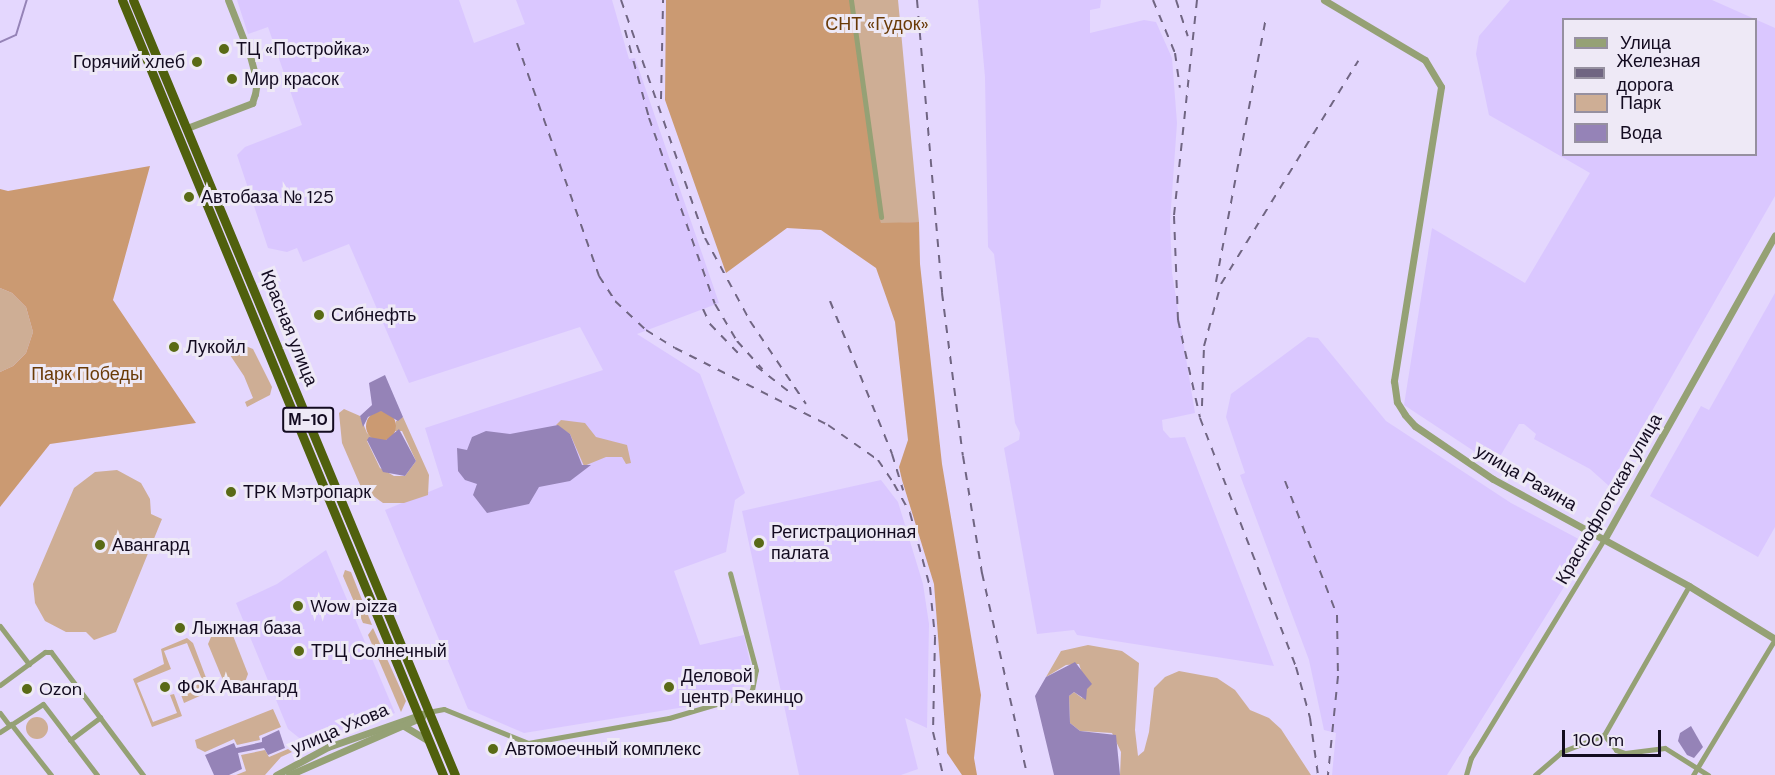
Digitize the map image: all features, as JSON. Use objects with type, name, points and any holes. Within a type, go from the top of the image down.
[{"type":"highway","name":"Красная улица","points":[[122,0],[177,139],[443,775]]},
{"type":"highway","name":"М-10","points":[[133,0],[187,128]]},
{"type":"highway","name":"Красная улица","points":[[187,128],[455,775]]},
{"type":"street","points":[[187,128],[252,103],[255,94],[257,82],[250,56],[228,0]]},
{"type":"street","points":[[851,0],[881,217]]},
{"type":"street","name":"улица Разина","points":[[1324,0],[1425,60],[1441,87],[1394,381],[1397,402],[1415,426],[1475,467],[1605,538],[1774,636]]},
{"type":"street","name":"Краснофлотская улица","points":[[1466,775],[1471,758],[1605,538],[1775,235]]},
{"type":"street","points":[[428,712],[444,709],[528,743],[669,718],[747,695],[752,690],[756,670],[730,573]]},
{"type":"street","points":[[1535,775],[1561,752],[1604,735],[1689,586]]},
{"type":"street","points":[[0,626],[29,664]]},
{"type":"street","points":[[1693,775],[1774,636]]},
{"type":"street","points":[[0,685],[49,651],[143,775]]},
{"type":"street","points":[[410,695],[404,722],[422,734],[431,746]]},
{"type":"street","points":[[0,732],[43,704],[95,772],[86,775]]},
{"type":"street","name":"улица Ухова","points":[[276,775],[313,754],[428,712]]},
{"type":"street","points":[[0,713],[51,775]]},
{"type":"street","points":[[70,740],[100,717]]},
{"type":"street","name":"улица Ухова","points":[[289,775],[404,722]]},
{"type":"street","points":[[1604,735],[1616,750],[1625,753],[1665,748],[1708,775]]},
{"type":"shaded area","points":[[237,0],[459,0],[474,43],[525,24],[516,0],[612,0],[629,59],[635,58],[719,303],[637,334],[700,374],[745,493],[735,500],[726,552],[674,571],[700,645],[744,635],[752,671],[742,690],[685,707],[524,733],[468,709],[385,510],[443,486],[425,428],[603,370],[580,327],[409,383],[349,244],[303,262],[297,248],[287,252],[268,248],[237,155],[245,147],[302,125],[268,27],[248,34]]},
{"type":"shaded area","points":[[978,0],[1101,0],[1100,8],[1090,10],[1090,33],[1144,20],[1156,22],[1172,58],[1177,123],[1170,221],[1172,273],[1195,413],[1162,420],[1163,430],[1170,438],[1185,437],[1274,666],[1077,635],[1074,630],[1037,634],[1004,448],[1019,440],[1020,433],[1015,423],[994,254],[988,247],[985,77]]},
{"type":"shaded area","points":[[1510,0],[1712,0],[1752,18],[1562,18],[1562,156],[1757,156],[1757,20],[1775,28],[1775,196],[1609,486],[1590,469],[1534,439],[1536,434],[1524,424],[1519,424],[1495,465],[1404,405],[1432,228],[1525,283],[1590,173],[1489,115],[1476,54],[1479,36]]},
{"type":"shaded area","points":[[1775,293],[1775,527],[1758,557],[1650,496],[1701,406],[1709,410]]},
{"type":"shaded area","points":[[1308,337],[1318,338],[1386,421],[1511,503],[1590,545],[1447,775],[1332,775],[1336,733],[1324,730],[1309,660],[1240,475],[1245,473],[1226,417],[1231,394]]},
{"type":"shaded area","points":[[881,480],[898,502],[923,584],[929,624],[927,728],[905,718],[918,769],[901,775],[799,775],[742,511]]},
{"type":"shaded area","points":[[326,550],[395,713],[308,745],[288,729],[236,603],[277,584]]},
{"type":"green space","points":[[666,0],[851,0],[881,223],[919,222],[920,264],[942,464],[981,695],[974,758],[977,775],[962,775],[947,753],[934,584],[899,467],[908,440],[895,322],[876,268],[821,230],[787,228],[726,273],[665,100]]},
{"type":"green space","name":"СНТ «Гудок»","points":[[850,0],[898,0],[919,222],[881,224]]},
{"type":"green space","name":"Парк Победы","points":[[150,166],[113,300],[196,423],[50,444],[0,507],[0,372],[13,366],[26,353],[33,332],[26,307],[12,293],[0,288],[0,189],[8,191]]},
{"type":"green space","points":[[0,288],[12,293],[26,307],[33,332],[26,353],[13,366],[0,372]]},
{"type":"green space","points":[[236,342],[253,349],[272,387],[270,395],[247,407],[245,402],[253,398],[244,376],[224,346]]},
{"type":"green space","points":[[344,409],[360,416],[367,433],[374,438],[367,441],[380,468],[394,476],[405,476],[416,461],[402,431],[395,431],[396,421],[403,417],[429,475],[428,495],[404,503],[383,503],[361,487],[342,443],[339,413]]},
{"type":"green space","points":[[381,411],[392,415],[396,426],[392,437],[381,441],[370,437],[366,426],[370,415]]},
{"type":"green space","points":[[561,420],[585,423],[596,437],[627,445],[631,463],[626,464],[622,457],[606,457],[584,466],[570,434],[556,425]]},
{"type":"green space","name":"Авангард","points":[[117,470],[141,483],[150,499],[151,514],[162,519],[116,632],[94,640],[86,632],[66,632],[45,621],[35,603],[33,584],[74,488],[95,472]]},
{"type":"green space","points":[[345,570],[351,572],[372,625],[363,623],[343,576]]},
{"type":"green space","points":[[373,628],[406,701],[401,712],[368,635]]},
{"type":"green space","points":[[226,631],[232,633],[248,674],[245,682],[233,687],[225,685],[208,644],[211,637]]},
{"type":"green space","points":[[187,638],[193,643],[211,691],[184,703],[180,692],[203,682],[187,643],[164,651],[171,669],[137,683],[153,722],[177,713],[170,695],[174,694],[182,716],[152,727],[133,679],[164,664],[161,649]]},
{"type":"green space","points":[[1088,645],[1122,651],[1139,663],[1135,730],[1138,756],[1144,751],[1149,732],[1154,688],[1165,677],[1179,671],[1217,678],[1235,690],[1250,710],[1269,718],[1281,729],[1311,775],[1120,775],[1121,752],[1112,733],[1080,731],[1070,723],[1069,696],[1074,692],[1082,698],[1087,688],[1079,664],[1066,665],[1046,677],[1061,651]]},
{"type":"green space","points":[[273,709],[281,727],[259,736],[260,740],[237,745],[234,739],[205,752],[197,748],[195,740]]},
{"type":"green space","points":[[37,717],[45,720],[48,728],[45,736],[37,739],[29,736],[26,728],[29,720]]},
{"type":"green space","points":[[288,749],[292,752],[281,757],[265,775],[236,775],[246,771],[241,755],[265,750],[269,757]]},
{"type":"water","points":[[385,375],[403,417],[398,421],[381,411],[368,417],[363,427],[360,416],[372,405],[369,383]]},
{"type":"water","points":[[558,425],[570,434],[582,465],[591,465],[570,481],[539,487],[529,504],[487,513],[473,495],[477,484],[465,480],[458,471],[457,448],[467,450],[472,437],[486,431],[510,434]]},
{"type":"water","points":[[399,429],[416,461],[405,476],[383,472],[367,440],[369,437],[386,440]]},
{"type":"water","points":[[1075,662],[1092,684],[1087,689],[1086,700],[1074,692],[1069,696],[1070,723],[1080,731],[1116,735],[1120,775],[1054,775],[1035,696],[1046,677]]},
{"type":"water","points":[[1691,726],[1703,747],[1694,758],[1687,755],[1678,741],[1680,733]]},
{"type":"water","points":[[279,730],[285,748],[268,755],[264,748],[238,753],[242,769],[229,775],[214,775],[205,755],[234,743],[236,748],[262,742],[262,738]]},
{"type":"waterway","points":[[0,42],[16,35],[27,0]]},
{"type":"railway","points":[[621,0],[705,238],[750,321],[806,404]]},
{"type":"railway","points":[[661,99],[663,0]]},
{"type":"railway","points":[[917,0],[942,293],[963,456],[982,573],[1027,775]]},
{"type":"railway","points":[[1153,0],[1175,53],[1180,88]]},
{"type":"railway","points":[[1176,0],[1188,36]]},
{"type":"railway","points":[[1197,0],[1174,216],[1178,320],[1200,418],[1296,667],[1310,718],[1318,775]]},
{"type":"railway","points":[[1216,282],[1266,17]]},
{"type":"railway","points":[[625,30],[649,118],[715,304],[737,341],[762,369]]},
{"type":"railway","points":[[517,43],[599,276],[615,301],[646,330],[675,348],[828,425],[878,460],[894,484],[910,513],[930,587],[935,637],[933,732],[943,775]]},
{"type":"railway","points":[[1202,406],[1204,346],[1221,284],[1358,61]]},
{"type":"railway","points":[[830,301],[892,454],[903,490]]},
{"type":"railway","points":[[703,309],[710,324],[739,354]]},
{"type":"railway","points":[[756,366],[792,394]]},
{"type":"railway","points":[[1285,481],[1337,615],[1338,676],[1328,775]]},
{"type":"place","name":"ТЦ «Постройка»","points":[[224,49]]},
{"type":"place","name":"Горячий хлеб","points":[[197,62]]},
{"type":"place","name":"Мир красок","points":[[232,79]]},
{"type":"place","name":"Автобаза № 125","points":[[189,197]]},
{"type":"place","name":"Сибнефть","points":[[319,315]]},
{"type":"place","name":"Лукойл","points":[[174,347]]},
{"type":"place","name":"ТРК Мэтропарк","points":[[231,492]]},
{"type":"place","name":"Регистрационная палата","points":[[759,543]]},
{"type":"place","name":"Авангард","points":[[100,545]]},
{"type":"place","name":"Wow pizza","points":[[298,606]]},
{"type":"place","name":"Лыжная база","points":[[180,628]]},
{"type":"place","name":"ТРЦ Солнечный","points":[[299,651]]},
{"type":"place","name":"ФОК Авангард","points":[[165,687]]},
{"type":"place","name":"Деловой центр Рекинцо","points":[[669,687]]},
{"type":"place","name":"Ozon","points":[[27,689]]},
{"type":"place","name":"Автомоечный комплекс","points":[[493,749]]}]
